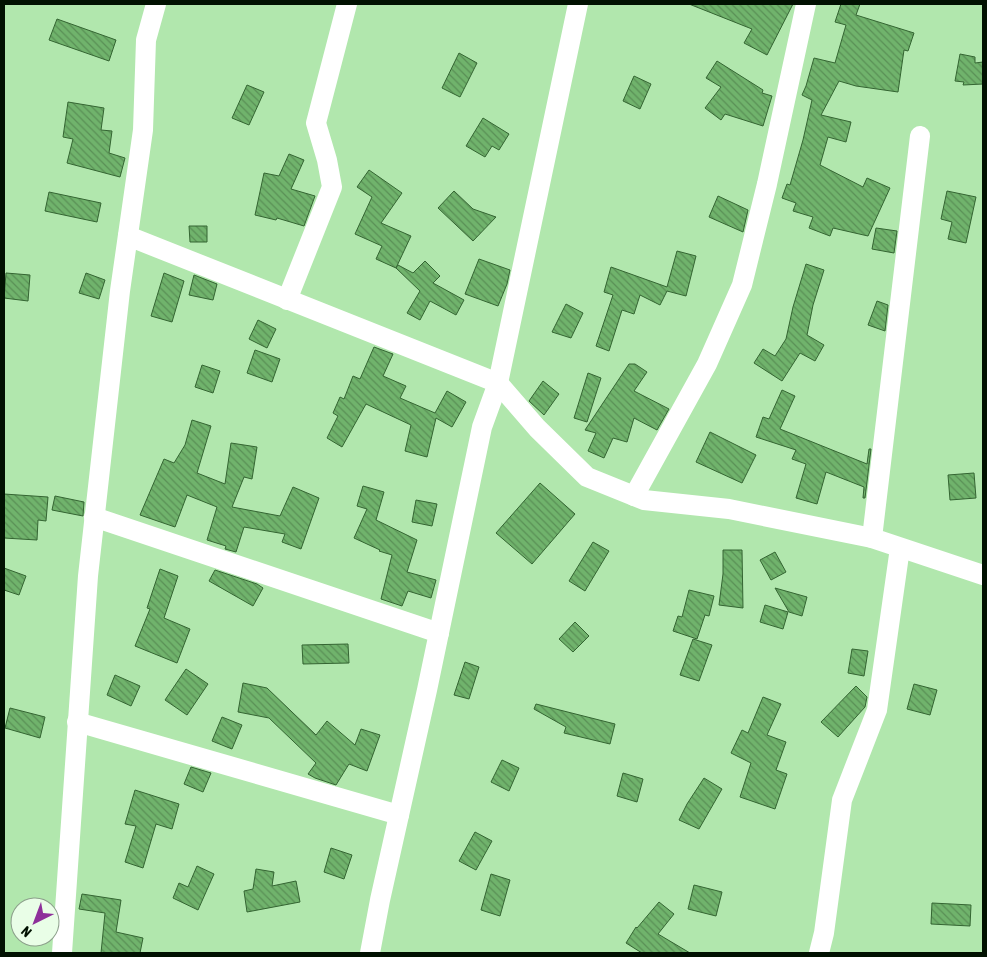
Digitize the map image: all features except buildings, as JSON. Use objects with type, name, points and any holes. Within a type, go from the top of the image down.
[{"type":"street","points":[[62,953],[88,576],[120,291],[143,130],[146,40],[156,4]]},
{"type":"street","points":[[287,300],[332,187],[327,160],[316,123],[347,4]]},
{"type":"street","points":[[370,953],[482,427],[498,383],[578,4]]},
{"type":"street","points":[[634,496],[707,364],[742,286],[767,184],[806,4]]},
{"type":"street","points":[[872,538],[920,136]]},
{"type":"street","points":[[128,236],[498,383],[537,428],[588,477],[644,500],[730,509],[872,538],[983,575]]},
{"type":"street","points":[[94,517],[439,633]]},
{"type":"street","points":[[819,953],[824,933],[842,800],[877,710],[900,548]]},
{"type":"street","points":[[78,722],[399,815]]}]
